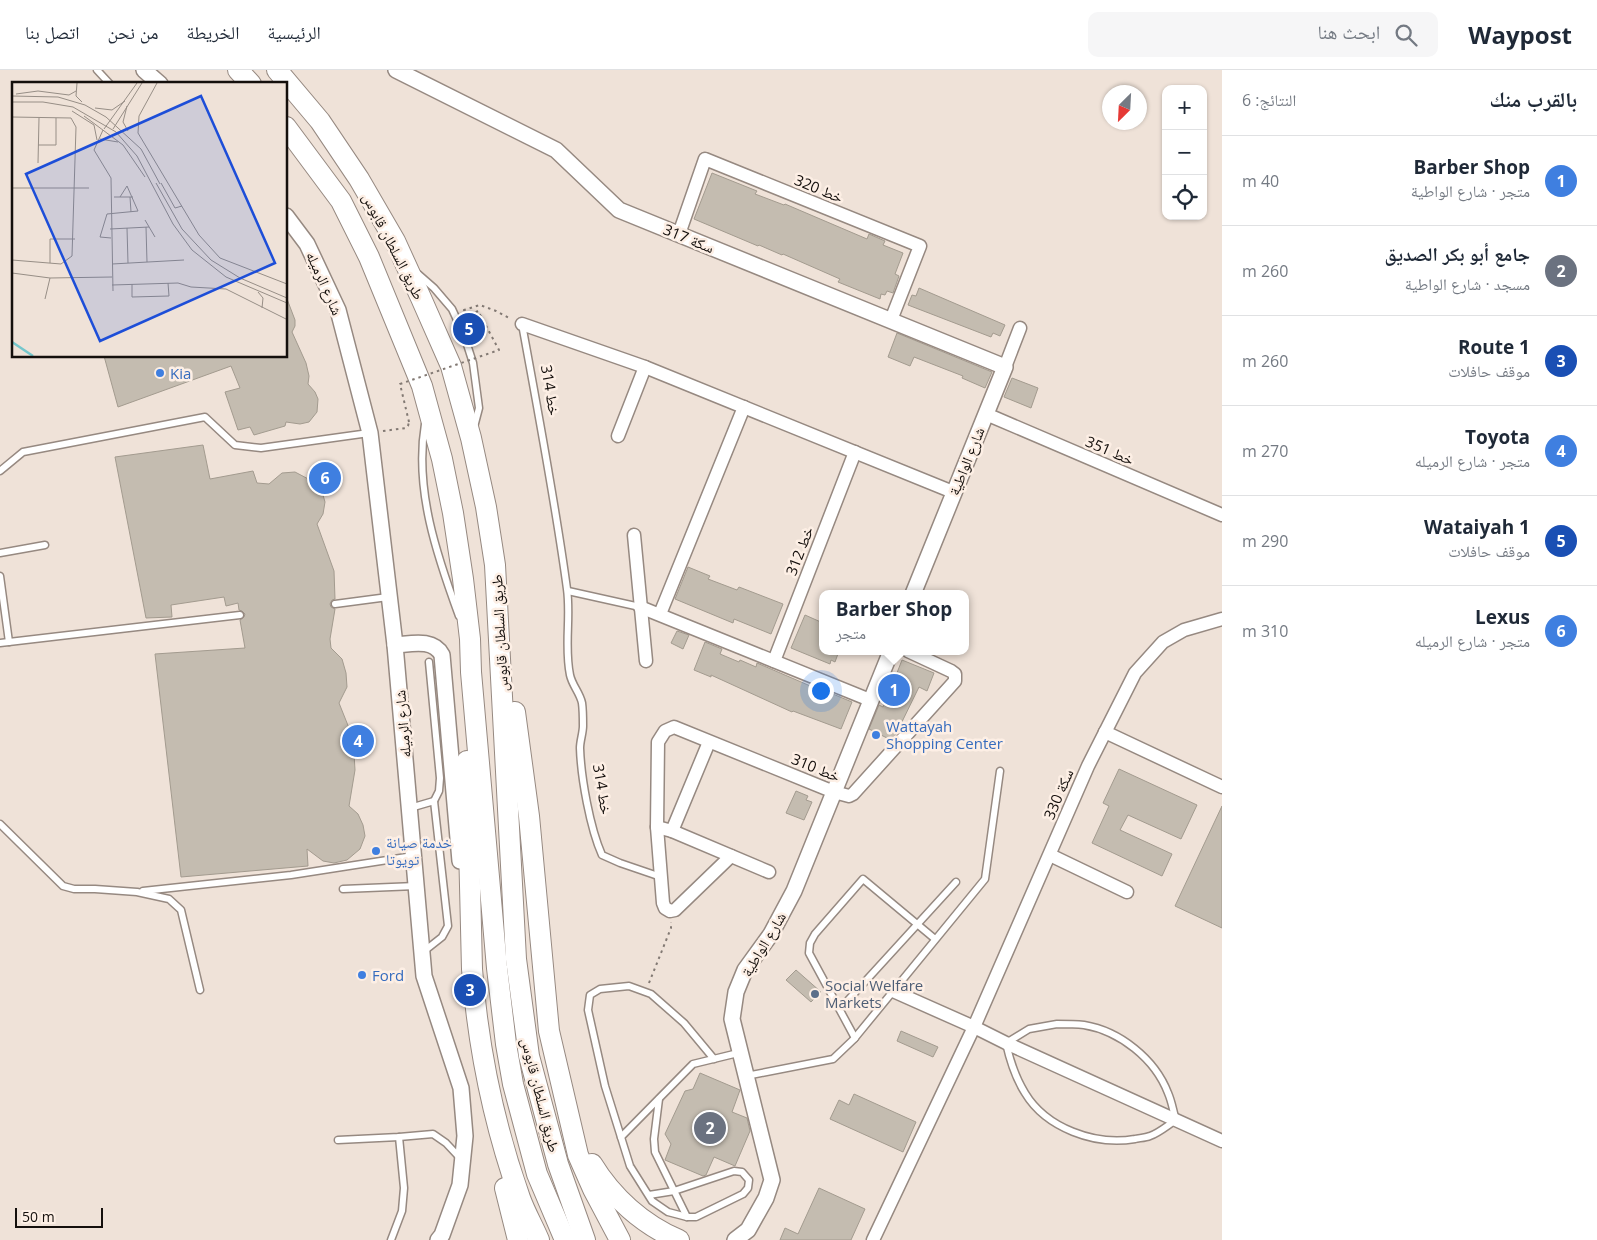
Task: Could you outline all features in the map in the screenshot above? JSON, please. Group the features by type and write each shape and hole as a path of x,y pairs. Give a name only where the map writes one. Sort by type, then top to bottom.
{"highway":[{"path":"238,70 249,82"},
{"name":"طريق السلطان قابوس","path":"277,70 287,82"},
{"name":"طريق السلطان قابوس","path":"288,83 320,120 360,179 395,240 451,366 472,438 495,565 516,959 529,1056 558,1164 587,1240"},
{"name":"طريق السلطان قابوس","path":"288,130 341,201 369,256 422,386 442,459 464,579 497,968 506,1044 537,1174 565,1240"},
{"path":"471,672 466,699 474,996 489,1086 494,1143 518,1240"},
{"path":"502,676 515,712 528,816 549,1031 578,1155 593,1189 620,1240"},
{"path":"489,1086 520,1200 539,1240"},
{"path":"571,1124 601,1178 629,1208 648,1224 662,1233 679,1240"},
{"path":"578,1155 576,1171 595,1222 594,1232 587,1240"},
{"path":"508,1160 525,1172 551,1240"}],"street":[{"path":"144,70 158,82"},
{"name":"سكة 317","path":"396,70 556,150 619,210 1005,367"},
{"name":"خط 320","path":"679,234 705,159 920,246 891,320"},
{"name":"شارع الرميله","path":"288,219 307,244 338,310 370,433 395,645 424,976 461,1088 465,1136 460,1185 442,1235 438,1240"},
{"path":"522,324 646,368 953,492"},
{"name":"شارع الواطية","path":"915,590 1020,328"},
{"path":"618,436 646,368"},
{"path":"660,614 744,407"},
{"name":"خط 351","path":"986,414 1222,515"},
{"name":"خط 312","path":"774,661 854,452"},
{"path":"634,535 646,661"},
{"path":"640,607 870,700"},
{"name":"سكة 330","path":"874,1240 974,1027 1088,766 1135,673 1163,642 1184,630 1222,619"},
{"path":"395,645 427,643 435,647 442,655 456,802 467,952 472,969"},
{"name":"شارع الواطية","path":"735,1240 748,1230 766,1198 772,1180 746,1076 738,1053 732,1020 736,992 745,970 771,934 794,891 889,655"},
{"name":"خط 310","path":"657,827 658,742 665,731 674,727 846,797 853,794 955,681 955,674 952,671 917,655"},
{"path":"1105,732 1222,786"},
{"path":"672,831 709,742"},
{"path":"731,856 673,911 667,910 664,906 657,827 672,831 769,872"},
{"path":"1050,855 1127,892"},
{"path":"893,991 1222,1141"}],"lane":[{"path":"97,70 108,82"},
{"name":"خط 314","path":"522,324 552,484 568,591 568,654 571,677 581,700 583,725 580,746 581,762 596,840 602,855 661,877"},
{"path":"0,471 23,452 205,417 235,445 261,448 370,433"},
{"path":"0,553 46,545"},
{"path":"0,576 9,642"},
{"path":"568,591 640,607"},
{"path":"335,604 389,597"},
{"path":"0,643 240,615"},
{"path":"422,953 442,937 448,926 434,801 440,791 440,778 428,662"},
{"path":"746,1076 833,1059 854,1038 985,879 1000,772"},
{"path":"410,808 434,801"},
{"path":"0,824 63,886 74,889 137,892 169,899 181,910 200,990"},
{"path":"137,892 291,875 414,856"},
{"path":"854,1038 809,953 810,942 863,879 934,939"},
{"path":"840,1009 956,882"},
{"path":"343,889 416,886"},
{"path":"649,1196 674,1191 734,1172 742,1172 749,1180 748,1188 743,1194 696,1217 686,1217 668,1212 652,1201 630,1166 605,1086 588,1010 590,995 600,989 629,986 651,994 684,1024 714,1059"},
{"path":"1057,1024 1085,1025 1112,1034 1135,1048 1154,1068 1168,1093 1176,1120 1150,1136 1122,1141 1095,1139 1068,1130 1045,1115 1026,1095 1012,1070 1006,1043 1030,1029 1057,1024"},
{"path":"621,1137 693,1064 738,1053"},
{"path":"659,1099 654,1139 655,1152 686,1217"},
{"path":"338,1140 433,1134 462,1160"},
{"path":"391,1240 402,1211 403,1203 404,1188 399,1137"}],"path":[{"path":"370,433 406,428 408,426 409,422 400,384 498,350 478,311 467,317 464,310 480,305 522,324"},
{"path":"646,992 671,928 673,911"}],"building":[{"path":"712,173 757,191 755,194 785,204 867,239 869,234 885,241 883,245 903,253 895,274 899,276 893,293 887,291 885,295 881,294 880,299 838,282 840,279 783,254 758,246 694,219"},
{"path":"919,288 1005,325 1000,336 993,333 991,337 908,305 912,295 916,296"},
{"name":"Kia","path":"288,302 295,320 292,332 306,363 309,376 308,384 318,399 317,412 309,422 300,424 286,422 285,426 254,435 250,427 238,430 225,392 240,388 231,366 118,407 105,358 288,358"},
{"path":"897,333 992,372 985,388 962,378 963,376 914,357 910,366 888,357"},
{"path":"1012,378 1038,388 1031,408 1004,397"},
{"path":"203,445 210,479 253,471 257,483 269,484 282,473 295,472 314,482 323,495 325,502 323,514 317,524 334,571 335,599 330,604 335,609 330,639 331,648 342,659 346,673 347,687 339,703 353,738 355,770 349,806 358,814 365,836 360,849 347,860 334,863 323,861 307,849 308,866 181,877 155,654 245,648 240,620 245,614 239,610 238,603 226,606 224,597 171,605 172,617 146,618 115,457"},
{"path":"688,567 710,576 708,579 737,590 739,587 783,604 771,634 734,619 733,623 675,599"},
{"path":"805,615 819,621 819,655 838,655 835,662 831,660 830,664 791,648"},
{"path":"677,631 689,635 683,649 671,643"},
{"path":"705,642 722,649 720,654 739,662 740,660 756,667 757,663 852,702 841,729 792,712 711,675 711,677 694,670"},
{"path":"902,660 934,673 927,691 919,687 896,734 891,740 869,729 879,705 883,707 896,679"},
{"path":"1119,769 1197,805 1181,839 1128,815 1120,830 1172,854 1162,876 1092,843 1109,806 1103,803"},
{"path":"796,791 808,796 806,800 812,802 804,820 786,813"},
{"path":"1222,806 1222,928 1175,906"},
{"path":"796,970 821,992 811,1002 786,980"},
{"path":"901,1031 938,1047 933,1057 897,1041"},
{"path":"700,1073 740,1090 732,1112 747,1118 750,1131 735,1166 714,1157 706,1175 703,1176 665,1160 671,1144 665,1134 685,1091 693,1089"},
{"path":"854,1094 916,1122 903,1152 830,1119 839,1100 849,1105"},
{"path":"819,1188 865,1209 851,1240 780,1240 785,1228 798,1234"}],"place":[{"name":"Wataiyah 1","path":"469,329"},
{"name":"Kia","path":"160,373"},
{"name":"Lexus","path":"325,478"},
{"name":"Barber Shop","path":"894,690"},
{"name":"Wattayah Shopping Center","path":"876,735"},
{"name":"Toyota","path":"358,741"},
{"name":"خدمة صيانة تويوتا","path":"376,851"},
{"name":"Ford","path":"362,975"},
{"name":"Route 1","path":"470,990"},
{"name":"Social Welfare Markets","path":"815,994"},
{"name":"جامع أبو بكر الصديق","path":"710,1128"}]}
